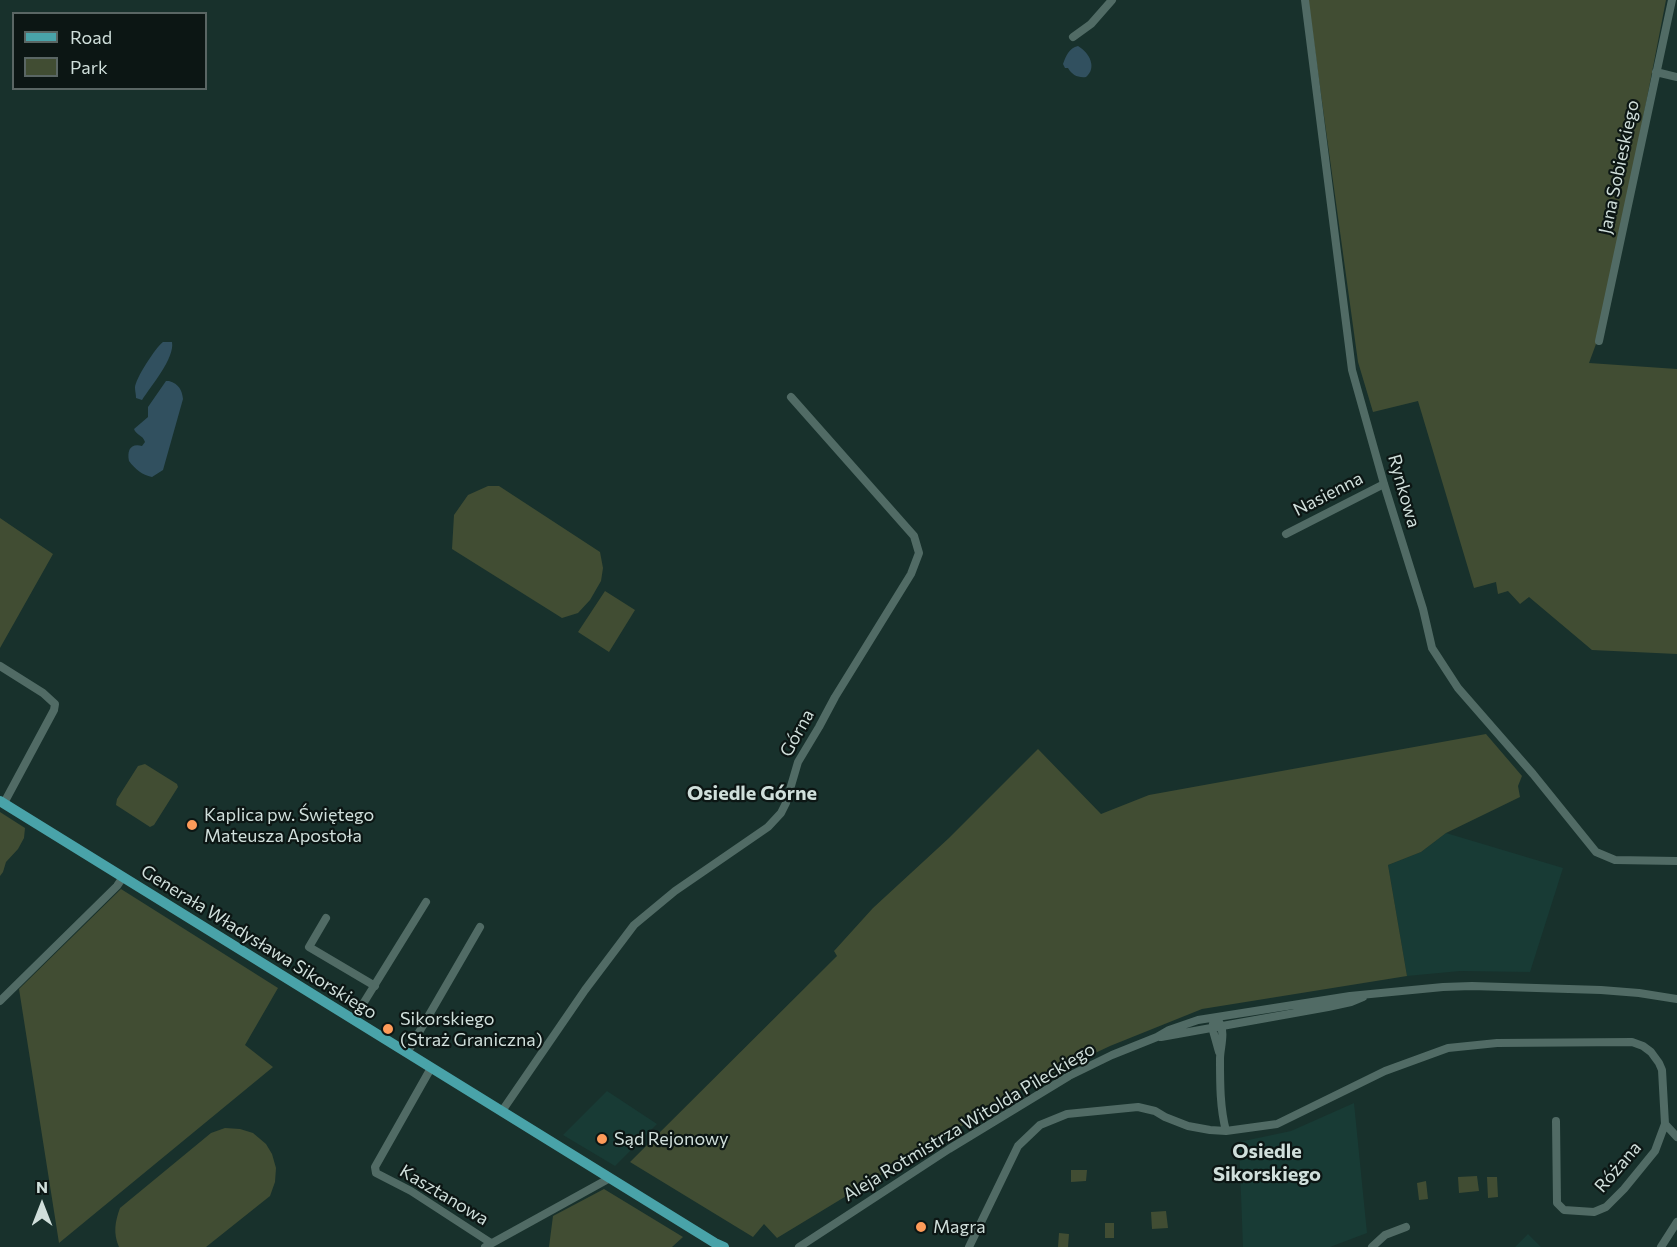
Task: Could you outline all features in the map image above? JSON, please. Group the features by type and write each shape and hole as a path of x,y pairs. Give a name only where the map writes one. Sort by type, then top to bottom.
{"main road":[{"name":"Generała Władysława Sikorskiego","path":"2,802 719,1246"}],"street":[{"path":"1073,37 1091,24 1112,0"},
{"name":"Rynkowa","path":"1305,0 1352,370 1423,609 1432,648 1458,688 1533,774 1596,852 1615,860 1677,861"},
{"name":"Jana Sobieskiego","path":"1599,341 1672,0"},
{"path":"1656,72 1677,77"},
{"name":"Górna","path":"502,1112 585,990 634,925 675,891 768,828 781,813 798,762 911,574 919,553 914,537 791,397"},
{"name":"Nasienna","path":"1286,534 1384,484"},
{"path":"0,666 43,693 55,704 54,710 2,802"},
{"path":"0,1001 104,899 123,877"},
{"path":"353,1020 426,903"},
{"path":"326,918 309,947 375,986"},
{"path":"406,1053 480,927"},
{"name":"Aleja Rotmistrza Witolda Pileckiego","path":"791,1247 801,1245 939,1155 1069,1076 1169,1030 1198,1020 1350,996 1425,988 1472,986 1601,990 1677,999"},
{"name":"Aleja Rotmistrza Witolda Pileckiego","path":"1157,1037 1328,1007 1351,1002 1368,995"},
{"path":"1216,1016 1222,1025 1221,1101 1226,1131"},
{"path":"1216,1016 1212,1027 1220,1056"},
{"path":"969,1247 1018,1146 1040,1125 1067,1114 1138,1107 1155,1111 1188,1126 1226,1131 1277,1124 1383,1071 1448,1047 1497,1043 1612,1041 1632,1042 1643,1046 1655,1056 1662,1070 1665,1124 1677,1137"},
{"name":"Kasztanowa","path":"431,1068 387,1144 375,1167 376,1173 411,1191 488,1245 610,1178"},
{"name":"Różana","path":"1556,1121 1557,1203 1564,1210 1594,1212 1606,1207 1650,1157 1665,1124"},
{"path":"1661,1247 1677,1222"},
{"path":"1372,1247 1385,1235 1406,1227"}],"shaded area":[{"path":"1078,46 1091,61 1091,69 1086,77 1076,76 1063,64 1070,50"},
{"path":"163,342 172,342 170,356 142,400 136,398 135,388 138,378 151,356"},
{"path":"166,381 179,388 183,399 163,470 152,477 134,467 129,461 128,454 132,447 142,446 145,442 134,429 148,417 148,407"},
{"path":"1446,833 1563,868 1530,972 1460,971 1407,976 1388,865 1421,852"},
{"path":"607,1091 657,1124 615,1166 563,1135"},
{"path":"1354,1103 1367,1233 1330,1247 1243,1247 1239,1142 1291,1131"},
{"path":"1528,1234 1541,1247 1515,1247"}],"green space":[{"path":"1308,0 1666,0 1603,325 1589,363 1677,369 1677,654 1592,650 1529,597 1520,604 1508,591 1498,594 1496,582 1474,588 1418,401 1373,412 1358,362"},
{"path":"488,486 499,486 600,552 603,568 601,581 590,600 578,613 562,618 452,549 454,515 468,495"},
{"path":"0,518 53,554 0,648"},
{"path":"605,591 635,610 609,652 578,632"},
{"path":"1486,734 1522,776 1518,786 1520,797 1446,833 1421,852 1388,865 1407,976 1202,1009 1110,1046 1036,1081 777,1238 764,1224 753,1237 630,1162 837,956 834,951 873,908 949,838 1038,749 1101,814 1149,795"},
{"path":"145,764 177,784 178,787 154,825 150,827 116,805 117,799 138,766"},
{"path":"0,812 25,828 24,838 6,862 0,876"},
{"path":"121,889 278,988 245,1045 273,1067 59,1243 19,989"},
{"path":"225,1128 253,1133 266,1144 276,1168 275,1182 270,1196 206,1247 119,1247 115,1228 120,1208 211,1133"},
{"path":"1071,1170 1087,1170 1086,1181 1071,1182"},
{"path":"1477,1176 1479,1191 1459,1193 1458,1177"},
{"path":"1487,1177 1497,1177 1498,1197 1488,1198"},
{"path":"1426,1181 1428,1199 1419,1200 1417,1183"},
{"path":"604,1189 683,1237 672,1247 549,1247 553,1216"},
{"path":"1166,1211 1168,1228 1152,1229 1151,1212"},
{"path":"1105,1223 1114,1223 1114,1238 1105,1238"},
{"path":"1059,1233 1069,1234 1068,1247 1058,1247"}],"place":[{"name":"Kaplica pw. Świętego Mateusza Apostoła","path":"192,825"},
{"name":"Sikorskiego (Straż Graniczna)","path":"388,1029"},
{"name":"Sąd Rejonowy","path":"602,1139"},
{"name":"Magra","path":"921,1227"}],"district":[{"name":"Osiedle Górne","path":"752,793"},
{"name":"Osiedle Sikorskiego","path":"1267,1162"}]}
